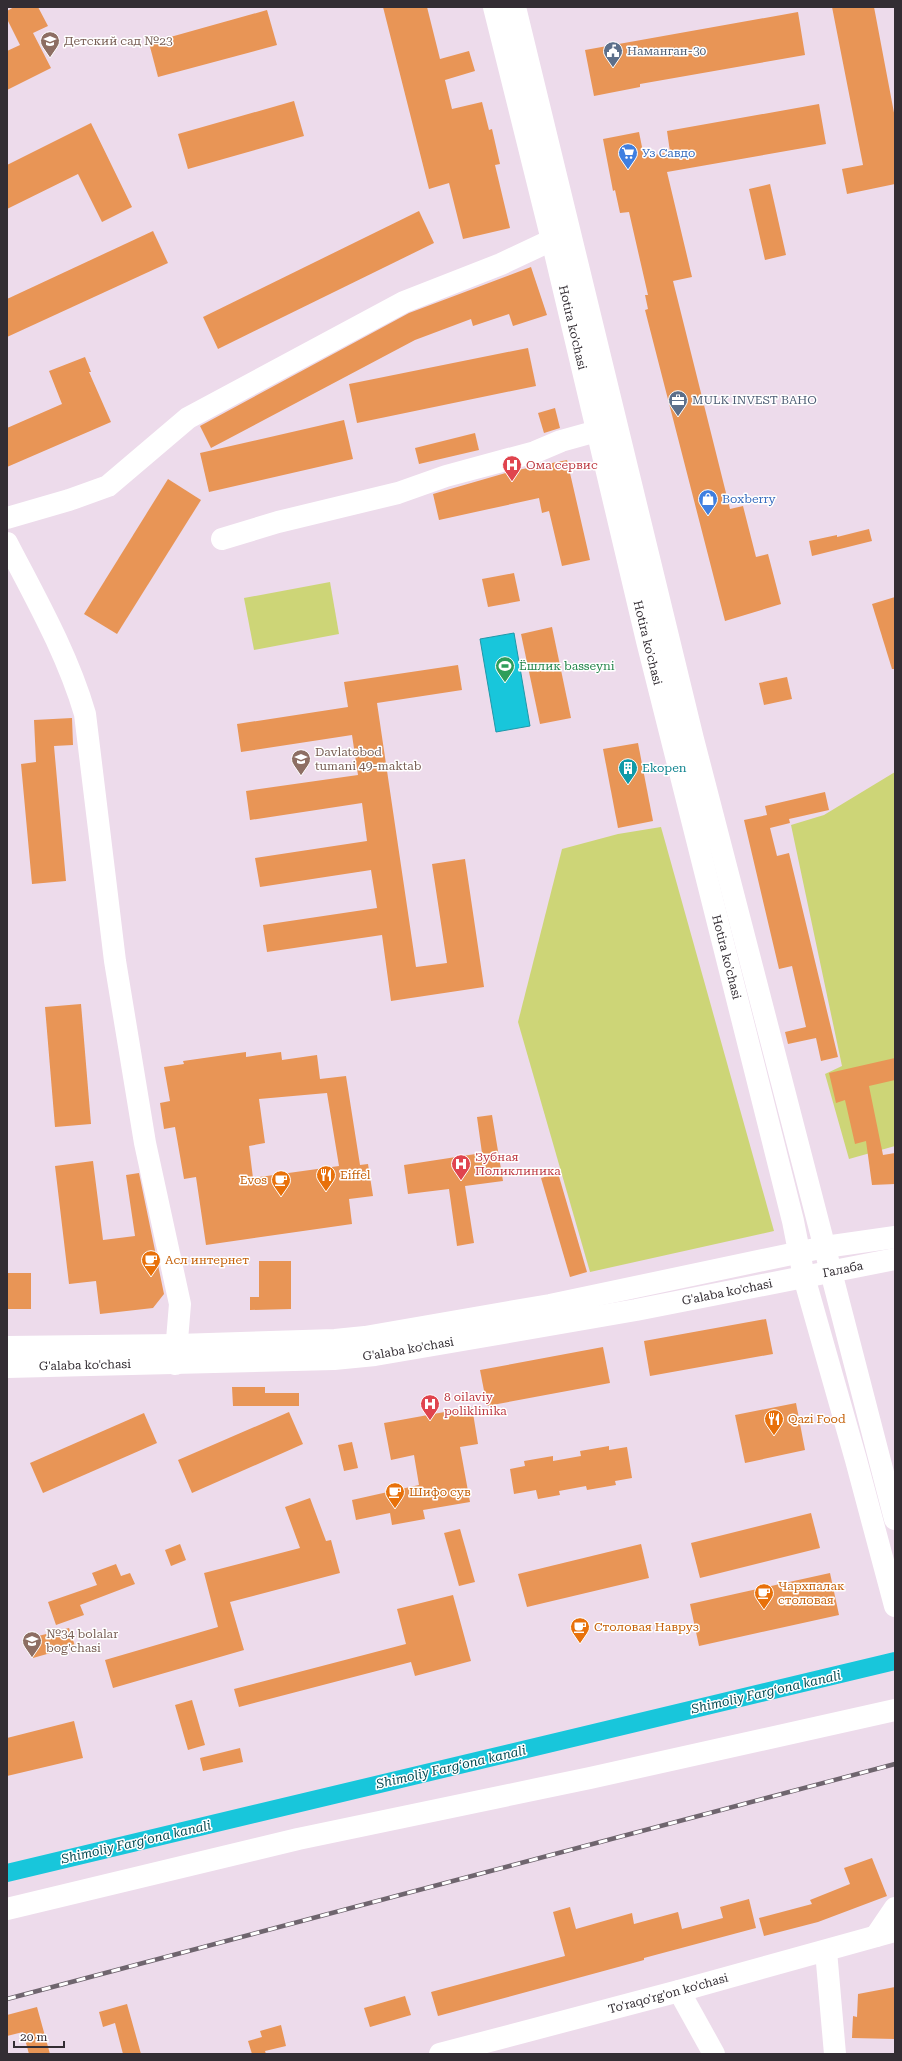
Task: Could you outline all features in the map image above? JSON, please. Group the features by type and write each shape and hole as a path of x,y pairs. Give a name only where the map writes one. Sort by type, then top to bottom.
{"main road":[{"name":"Hotira ko'chasi","path":"494,7 552,240 599,392 764,1006 815,1216 825,1247 877,1454 895,1519"},
{"name":"Hotira ko'chasi","path":"514,7 599,392 597,431 647,641 793,1221 804,1277 895,1606"},
{"path":"7,518 69,500 108,486 188,418 404,302 501,264 552,240"},
{"path":"222,539 278,522 398,493 446,476 535,452 561,441 597,431"},
{"path":"7,543 54,634 75,682 85,714 115,961 145,1143 180,1304 176,1355"},
{"name":"Галаба","path":"799,1253 825,1247 886,1238"},
{"name":"G'alaba ko'chasi","path":"7,1367 176,1355 365,1337 557,1303 799,1253"},
{"name":"Галаба","path":"804,1277 888,1261"},
{"name":"G'alaba ko'chasi","path":"7,1347 176,1355 334,1359 375,1355 636,1310 804,1277"},
{"path":"7,1909 298,1839 590,1778 895,1710"},
{"path":"885,1934 895,1908"},
{"name":"To'raqo'rg'on ko'chasi","path":"440,2054 679,1991 885,1934"},
{"path":"826,1951 835,2054"},
{"path":"679,1991 714,2054"}],"green space":[{"path":"330,582 339,634 254,650 244,598"},
{"path":"895,772 895,1146 849,1159 825,1074 842,1066 791,825 824,815"},
{"path":"661,827 774,1231 590,1272 518,1022 562,849 618,834"}],"water":[{"name":"Ёшлик basseyni","path":"514,633 530,726 496,732 480,639"}],"building":[{"path":"14,7 38,7 48,26 33,33 51,68 7,90 7,51 20,45 7,19 7,11"},
{"path":"383,7 427,7 440,59 469,51 475,71 445,80 452,109 482,102 489,130 492,129 500,164 495,165 510,228 463,239 449,183 429,189"},
{"path":"832,7 874,7 895,118 895,184 847,194 842,169 863,165"},
{"path":"267,10 277,45 158,77 149,43"},
{"path":"798,12 805,55 640,84 640,87 594,96 585,50"},
{"path":"294,101 304,136 188,169 178,134"},
{"path":"819,104 826,144 667,172 692,277 673,281 730,509 743,506 756,557 768,554 781,604 725,621 645,310 648,309 645,295 648,295 629,212 620,213 615,190 613,191 603,139 639,132 644,157 670,152 667,131"},
{"path":"91,123 132,207 102,222 78,174 7,209 7,165"},
{"path":"770,184 786,255 765,260 749,189"},
{"path":"419,211 434,243 218,349 203,317"},
{"path":"153,231 168,263 7,337 7,299"},
{"path":"531,267 547,315 513,326 509,314 473,326 471,319 415,340 211,448 200,426 409,313"},
{"path":"528,348 536,386 357,423 349,384"},
{"path":"85,357 91,372 89,372 111,422 7,467 7,428 62,404 49,371"},
{"path":"555,408 560,428 544,433 538,413"},
{"path":"344,420 353,459 209,492 200,453"},
{"path":"475,433 479,450 419,464 415,448"},
{"path":"567,460 590,560 562,566 549,511 542,513 539,498 439,520 433,494 513,471"},
{"path":"168,479 201,500 117,634 84,614"},
{"path":"869,529 872,541 812,556 809,541 837,535 837,537"},
{"path":"514,573 520,601 488,607 482,579"},
{"path":"895,597 895,669 892,669 872,604"},
{"path":"552,627 571,718 540,724 521,634"},
{"path":"458,665 462,690 377,703 416,967 447,963 432,864 465,859 484,987 391,1001 382,935 267,952 263,925 377,908 371,870 260,887 255,858 367,841 362,803 250,820 246,791 358,775 352,735 241,752 237,724 348,707 344,682"},
{"path":"787,677 792,699 764,705 759,683"},
{"path":"72,718 73,745 54,746 66,881 32,884 21,764 36,762 34,720"},
{"name":"Ekopen","path":"638,743 653,821 618,828 603,749"},
{"path":"825,792 829,810 789,819 790,823 770,828 777,856 789,853 838,1057 821,1061 816,1038 788,1044 785,1032 806,1027 792,966 779,969 744,820 767,815 765,806"},
{"path":"81,1004 91,1124 55,1127 45,1007"},
{"path":"246,1052 246,1057 281,1052 282,1060 317,1055 320,1079 346,1076 360,1165 368,1164 373,1196 349,1199 352,1224 206,1245 196,1177 184,1179 175,1127 164,1129 160,1103 170,1101 164,1067 184,1064 183,1061","holes":["327,1093 339,1166 253,1178 249,1146 265,1143 259,1099"]},
{"path":"895,1058 895,1080 869,1086 883,1155 895,1153 895,1184 872,1185 866,1141 855,1144 845,1100 836,1103 829,1073"},
{"path":"492,1115 503,1181 465,1186 474,1243 457,1246 449,1189 408,1194 404,1165 482,1153 477,1117"},
{"path":"93,1161 103,1240 135,1236 126,1175 139,1173 164,1294 153,1308 100,1314 96,1281 69,1284 55,1166"},
{"path":"558,1173 587,1272 570,1277 541,1178"},
{"path":"259,1261 291,1261 291,1309 250,1310 250,1297 259,1297"},
{"path":"7,1273 31,1273 31,1309 7,1309"},
{"path":"766,1319 773,1354 650,1376 644,1341"},
{"path":"603,1347 610,1383 487,1406 480,1370"},
{"path":"232,1387 265,1387 265,1393 299,1393 299,1406 233,1406"},
{"path":"796,1403 805,1450 745,1463 735,1415"},
{"path":"472,1407 478,1444 460,1447 470,1502 423,1510 425,1519 392,1525 390,1513 356,1520 352,1500 419,1485 414,1455 391,1460 384,1423"},
{"path":"289,1412 303,1444 192,1493 178,1460"},
{"path":"144,1413 157,1443 43,1493 30,1463"},
{"path":"352,1442 358,1468 344,1471 338,1445"},
{"path":"609,1446 609,1450 627,1447 632,1478 615,1481 616,1485 587,1490 586,1486 559,1491 560,1495 538,1499 536,1490 514,1494 510,1469 525,1466 524,1461 553,1456 553,1461 581,1456 580,1451"},
{"path":"310,1498 326,1541 331,1540 340,1573 230,1602 244,1650 113,1688 105,1660 218,1627 204,1573 300,1548 285,1507"},
{"path":"811,1513 820,1548 700,1578 691,1543"},
{"path":"460,1529 475,1582 459,1586 444,1533"},
{"path":"180,1544 186,1560 171,1566 165,1550"},
{"path":"641,1544 649,1578 527,1607 518,1574"},
{"path":"116,1564 121,1576 130,1573 135,1584 80,1605 84,1615 56,1625 48,1602 97,1585 92,1573"},
{"name":"Чархпалак столовая","path":"830,1573 839,1615 699,1646 690,1604"},
{"path":"453,1595 471,1661 415,1676 411,1662 239,1707 234,1689 406,1644 397,1609"},
{"path":"69,1628 75,1646 33,1658 27,1639"},
{"path":"192,1700 205,1745 188,1750 175,1705"},
{"path":"74,1721 83,1758 7,1776 7,1738"},
{"path":"240,1748 243,1762 203,1771 200,1758"},
{"path":"872,1858 887,1896 818,1922 764,1936 759,1918 812,1904 810,1900 850,1884 844,1868"},
{"path":"749,1899 756,1928 438,2016 431,1992 565,1956 553,1912 570,1907 576,1929 632,1913 634,1924 678,1912 682,1929 723,1918 720,1907"},
{"path":"895,1987 895,2039 852,2038 853,2016 857,2017 858,1994"},
{"path":"405,1996 411,2015 370,2027 364,2008"},
{"path":"127,2004 141,2054 123,2054 115,2023 103,2027 99,2012"},
{"path":"37,2007 50,2054 29,2054 23,2032 7,2036 7,2015"},
{"path":"281,2025 286,2046 265,2051 266,2054 252,2054 248,2041 262,2037 260,2031"}],"waterway":[{"name":"Shimoliy Fargʻona kanali","path":"7,1873 895,1661"}],"railway":[{"path":"7,1999 895,1764"}],"place":[{"name":"Детский сад №23","path":"50,58"},
{"name":"Наманган-30","path":"613,68"},
{"name":"Уз Савдо","path":"628,170"},
{"name":"MULK INVEST BAHO","path":"678,417"},
{"name":"Ома сервис","path":"512,482"},
{"name":"Boxberry","path":"708,516"},
{"name":"Ёшлик basseyni","path":"505,683"},
{"name":"Davlatobod tumani 49-maktab","path":"301,776"},
{"name":"Ekopen","path":"628,785"},
{"name":"Зубная Поликлиника","path":"461,1181"},
{"name":"Eiffel","path":"326,1192"},
{"name":"Evos","path":"281,1197"},
{"name":"Асл интернет","path":"151,1277"},
{"name":"8 oilaviy poliklinika","path":"430,1421"},
{"name":"Qazi Food","path":"774,1436"},
{"name":"Шифо сув","path":"395,1509"},
{"name":"Чархпалак столовая","path":"764,1610"},
{"name":"Столовая Навруз","path":"580,1644"},
{"name":"№34 bolalar bog'chasi","path":"32,1658"}]}
